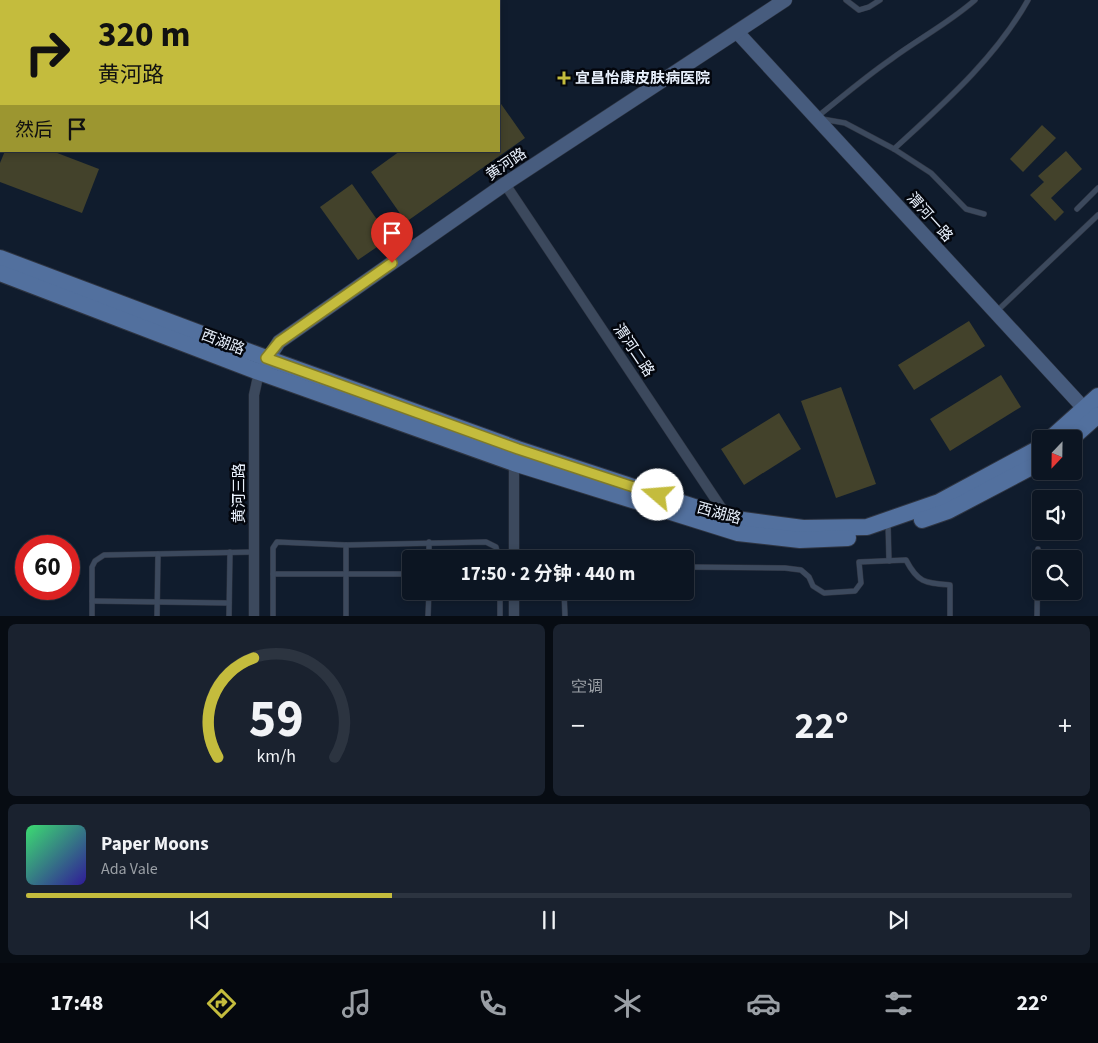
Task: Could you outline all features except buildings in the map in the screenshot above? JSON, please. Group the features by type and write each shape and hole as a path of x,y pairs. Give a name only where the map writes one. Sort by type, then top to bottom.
{"main road":[{"name":"黄河路","path":"263,365 279,342 505,184 785,0"},
{"name":"渭河一路","path":"737,32 995,313 1094,417"},
{"name":"西湖路","path":"0,258 263,365 514,463 738,533 800,540 868,537 888,525 939,502 1032,452"},
{"name":"西湖路","path":"0,273 263,365 728,518 803,528 867,528 888,525 948,512 1032,467"},
{"path":"1080,430 1094,417 1098,396"},
{"path":"1068,430 1094,417"}],"street":[{"name":"渭河二路","path":"505,184 738,533"},
{"name":"黄河三路","path":"254,616 254,395 263,365"},
{"path":"514,463 514,550"},
{"path":"514,600 514,616"}],"lane":[{"path":"846,0 859,10 869,7 880,0"},
{"path":"817,118 866,77 954,18 975,0"},
{"path":"894,149 964,85 994,48 1028,0"},
{"path":"817,118 845,123 894,149 931,173 966,209 984,214"},
{"path":"1077,209 1098,188"},
{"path":"995,313 1098,215"},
{"path":"888,525 890,561"},
{"path":"273,616 273,548 277,542 346,545 486,542 496,547 497,550"},
{"path":"429,542 429,550"},
{"path":"346,545 346,616"},
{"path":"1037,616 1038,549"},
{"path":"229,616 230,552"},
{"path":"92,616 92,567 95,561 104,555 254,552"},
{"path":"158,554 158,616"},
{"path":"694,567 785,568 801,570 809,577 813,586 824,593 855,591 861,583 859,562 906,560 918,579 930,583 950,584 950,616"},
{"path":"273,574 402,574"},
{"path":"428,600 428,616"},
{"path":"500,600 500,616"},
{"path":"564,600 565,616"},
{"path":"92,601 229,603"}],"place":[{"name":"宜昌怡康皮肤病医院","path":"564,78"}],"route":[{"path":"392,263 279,342 266,358 518,449 658,495"}]}
